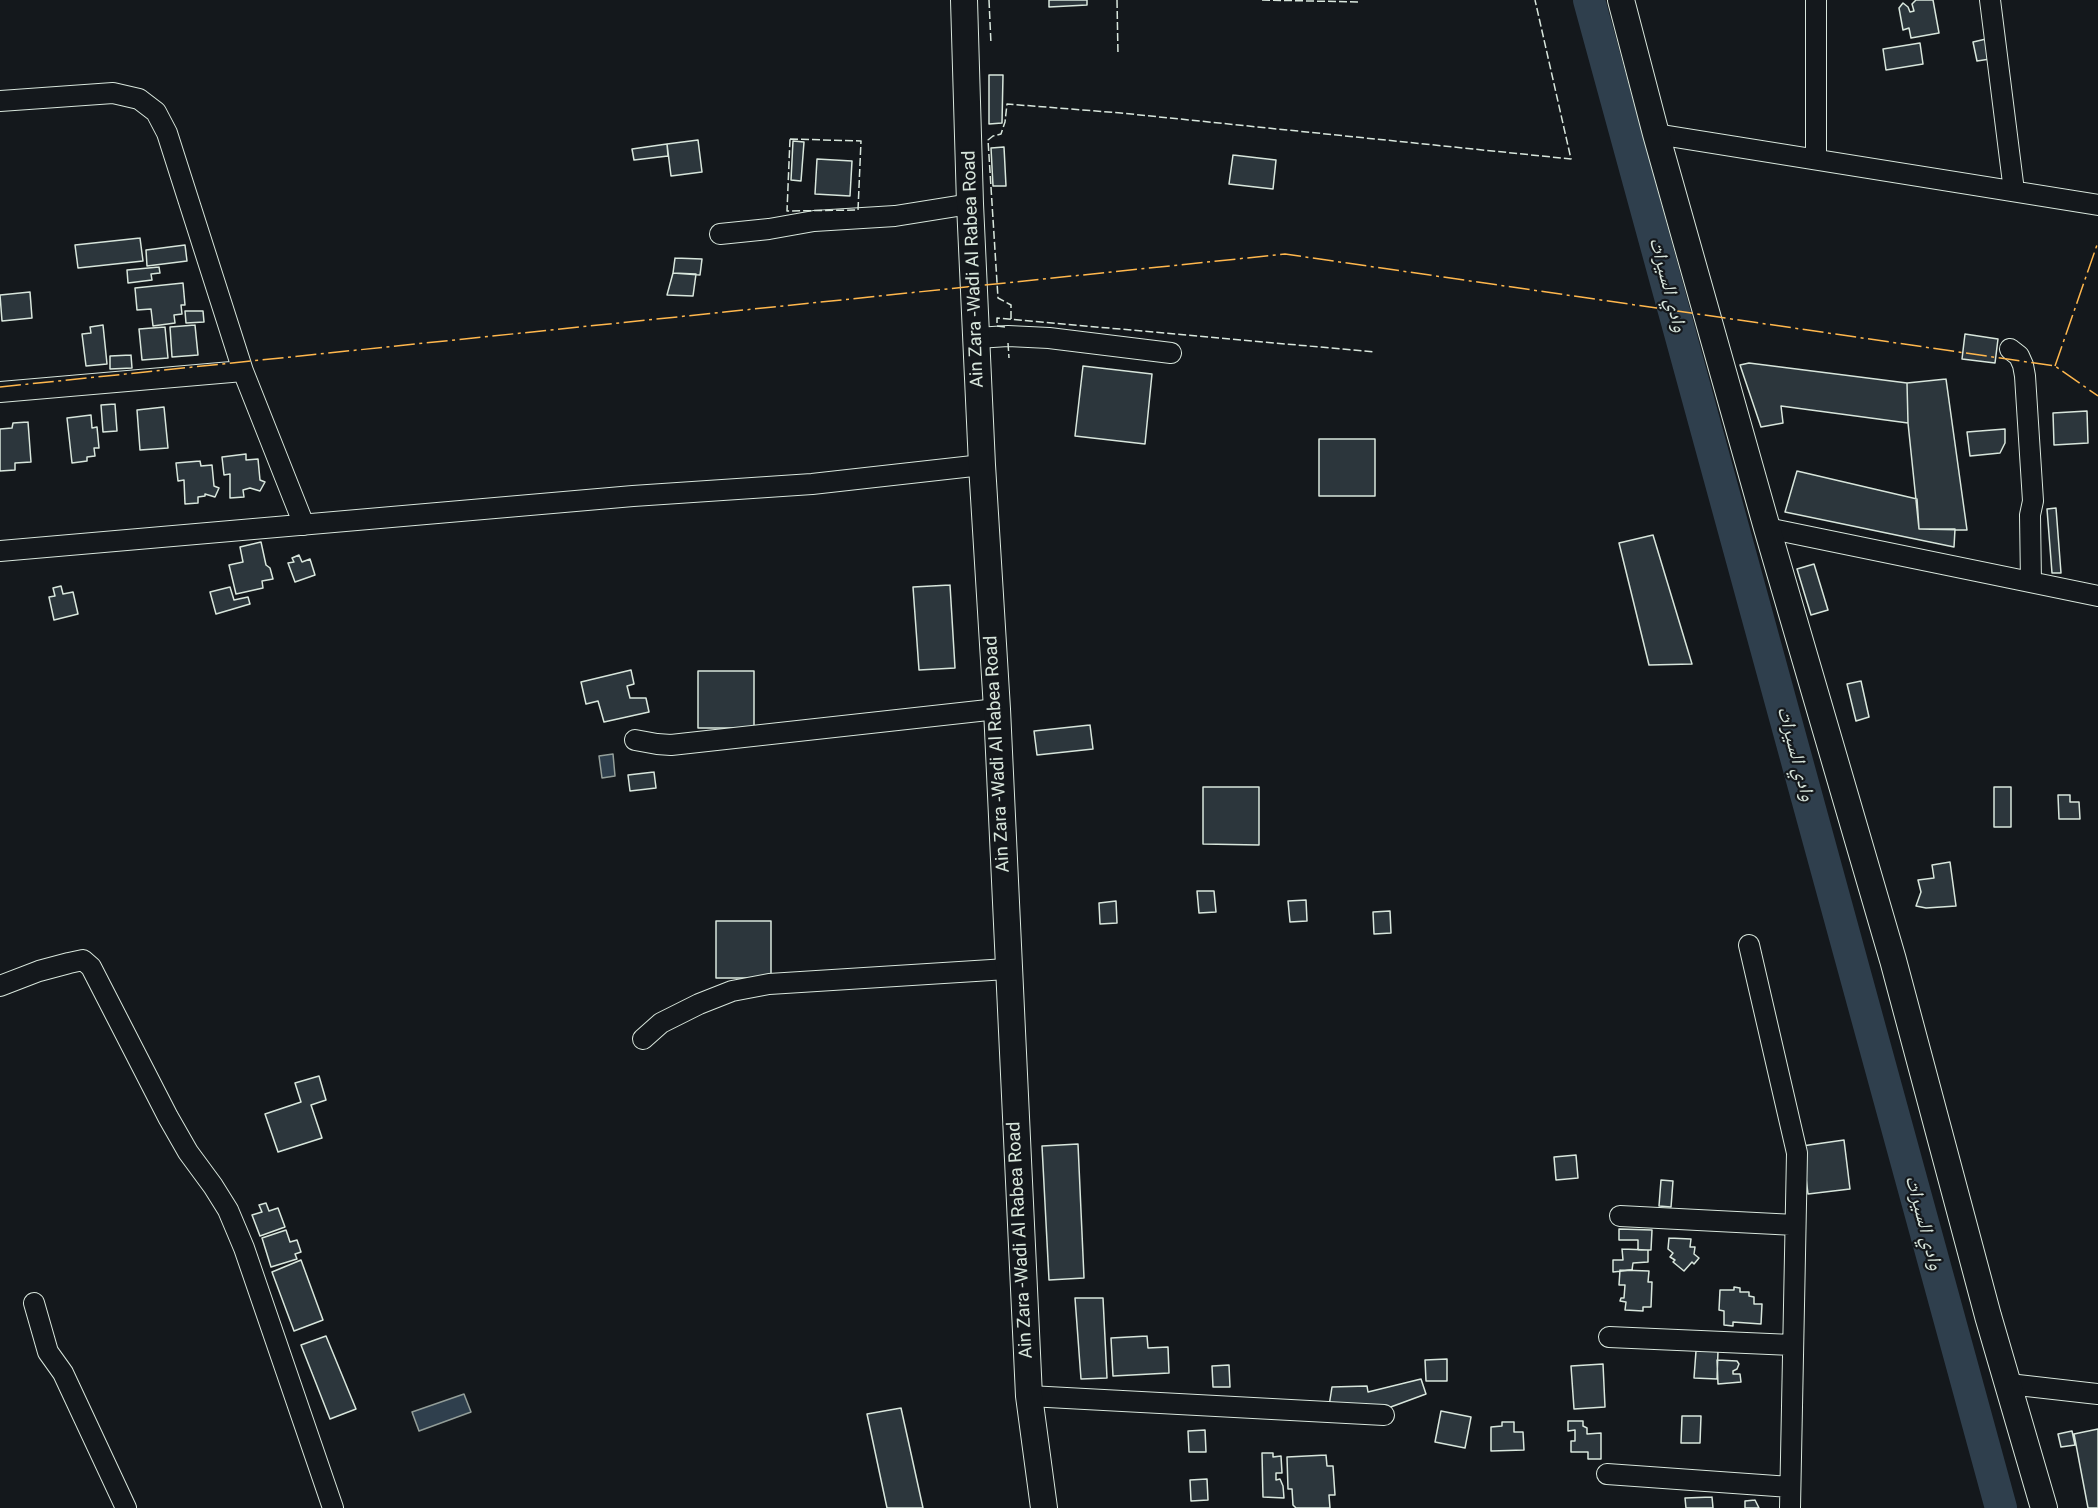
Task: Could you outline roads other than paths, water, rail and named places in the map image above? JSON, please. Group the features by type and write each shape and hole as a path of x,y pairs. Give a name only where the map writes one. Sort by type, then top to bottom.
{"main road":[{"name":"Ain Zara -Wadi Al Rabea Road","path":"964,0 970,204 982,465 997,709 1007,969 1029,1396 1044,1508"},
{"path":"1620,0 1767,528 1890,949 1988,1316 2044,1508"}],"street":[{"path":"1816,0 1816,159"},
{"path":"1990,0 2014,191"},
{"path":"0,101 113,93 139,99 156,112 167,133 243,371 304,525"},
{"path":"1656,134 2098,205"},
{"path":"720,234 814,221 895,216 970,204"},
{"path":"977,338 1008,336 1049,338 1171,353"},
{"path":"2010,349 2019,356 2025,376 2033,501 2030,515 2031,582"},
{"path":"0,392 243,371"},
{"path":"0,551 633,496 812,484 982,465"},
{"path":"1767,528 2098,596"},
{"path":"635,740 671,745 997,709"},
{"path":"1749,945 1797,1154 1790,1508"},
{"path":"0,986 39,971 83,960 91,968 173,1126 188,1152 213,1186 232,1220 244,1248 333,1508"},
{"path":"643,1039 661,1023 699,1004 741,989 769,984 1007,969"},
{"path":"1620,1216 1795,1225"},
{"path":"34,1303 48,1352 63,1373 126,1508"},
{"path":"1609,1337 1792,1345"},
{"path":"2009,1384 2098,1394"},
{"path":"1029,1396 1384,1414"},
{"path":"1607,1474 1790,1487"}],"water":[{"path":"613,754 615,776 602,778 599,756"},
{"path":"464,1394 471,1412 419,1431 412,1412"}],"waterway":[{"name":"وادي السيرات","path":"1589,0 2001,1508"}]}
